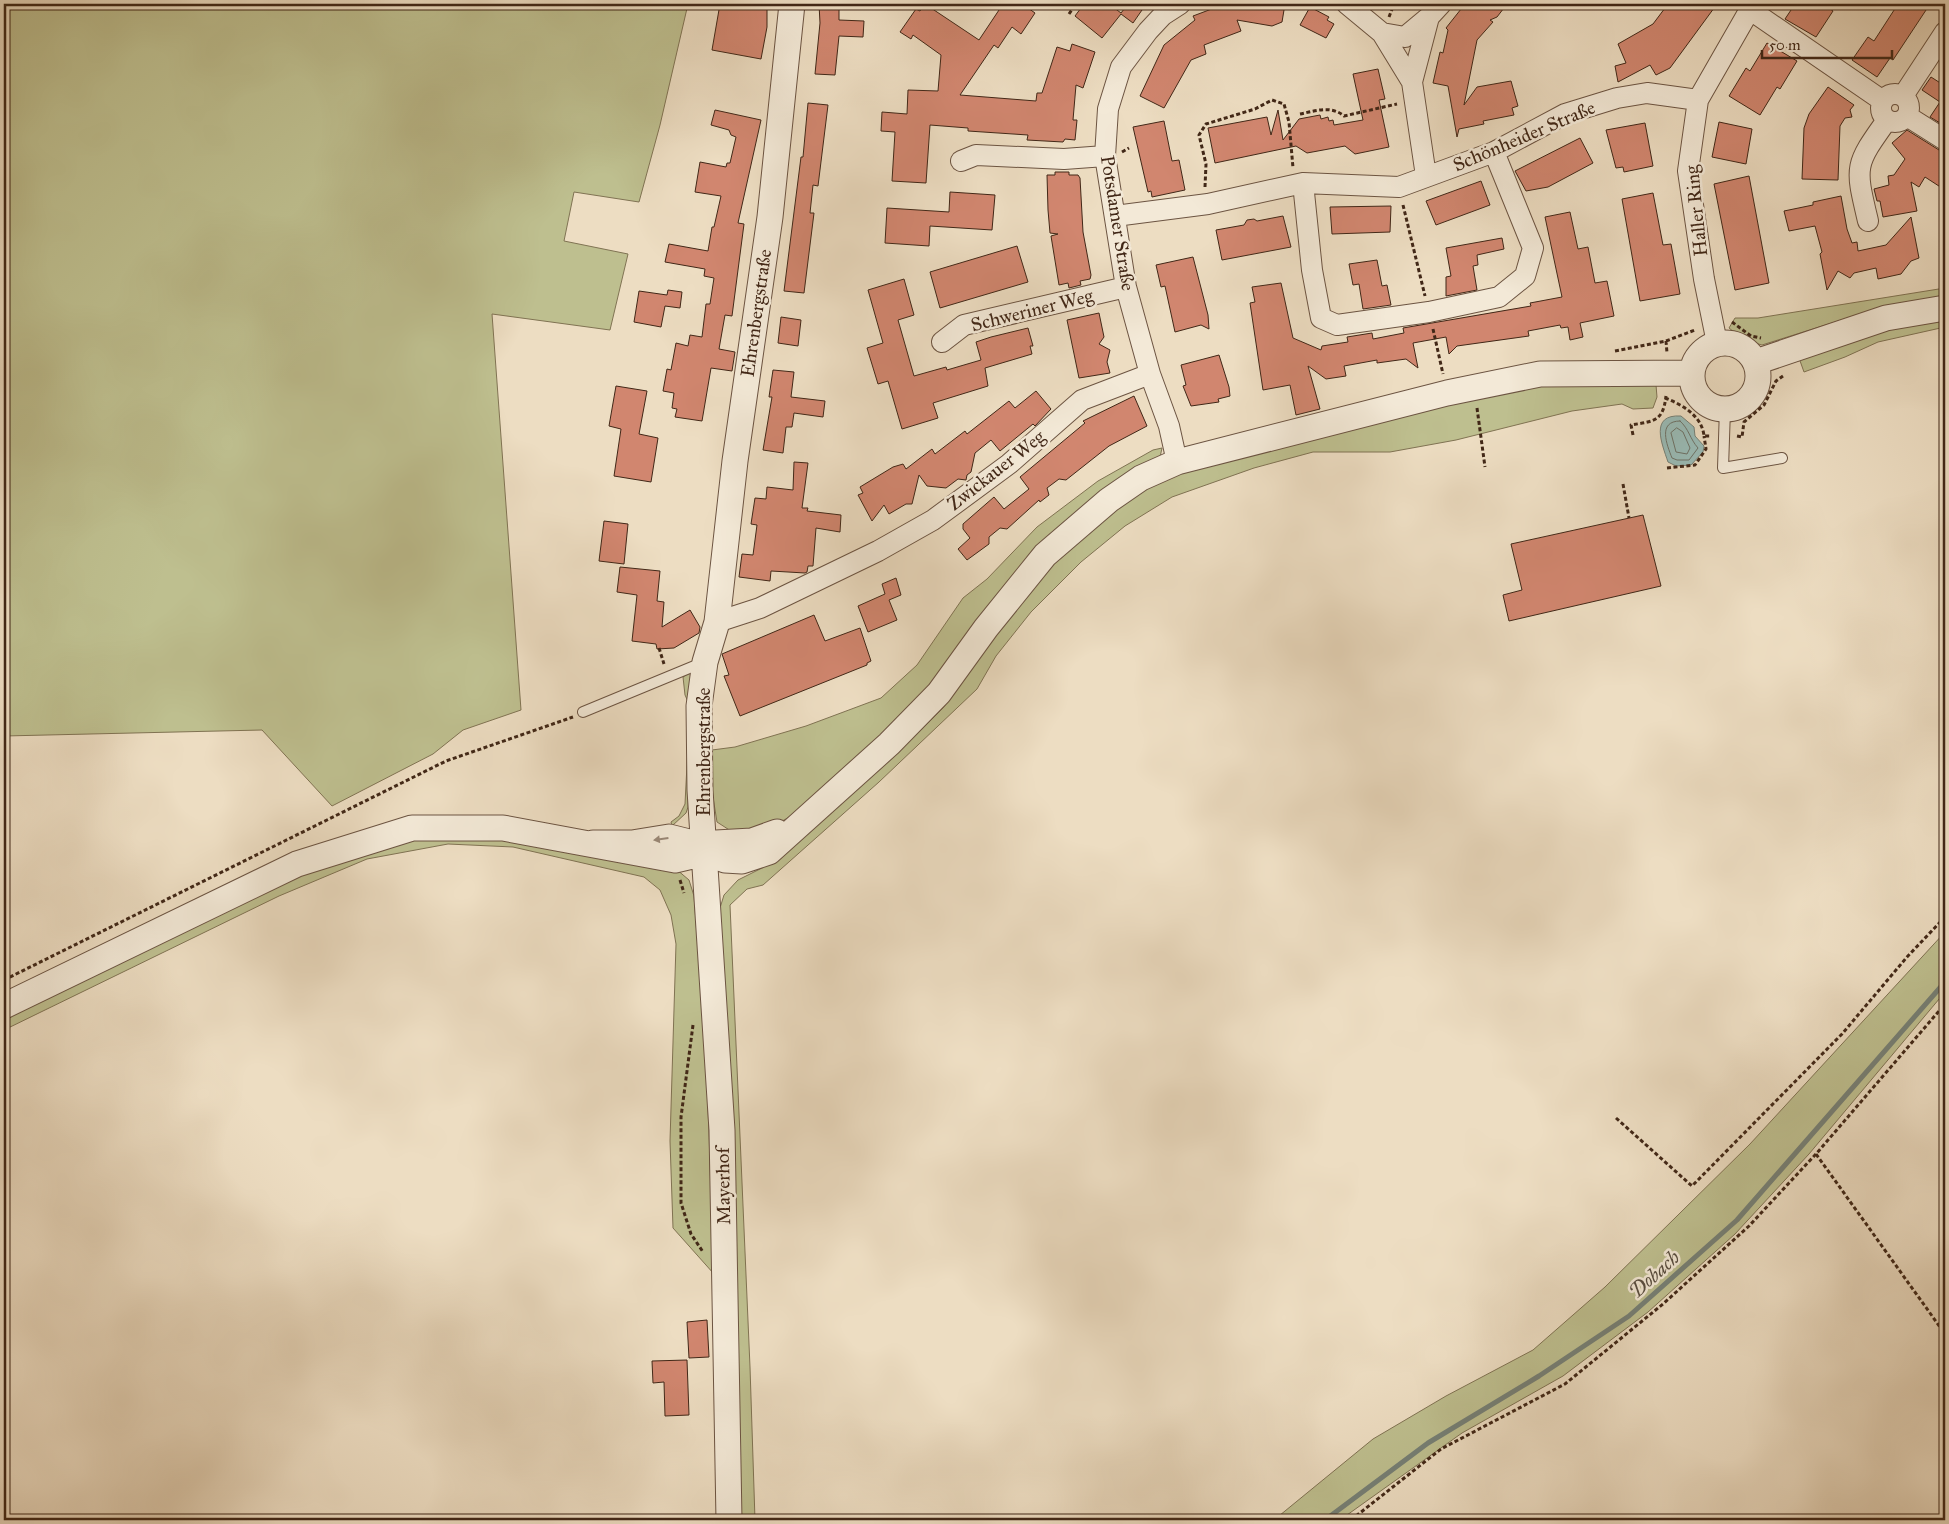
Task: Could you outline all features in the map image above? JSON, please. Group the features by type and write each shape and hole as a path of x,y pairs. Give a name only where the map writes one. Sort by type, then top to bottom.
{"street":[{"name":"Ehrenbergstraße","path":"706,853 700,790 700,724 705,662 717,622 735,461 770,217 792,4"},
{"name":"Potsdamer Straße","path":"1177,462 1169,426 1150,374 1126,287 1105,156 1108,108 1121,67 1148,31 1158,10 1180,4"},
{"path":"1347,4 1382,34 1413,91 1426,176"},
{"path":"1751,6 1885,110 1895,123 1908,116"},
{"name":"Haller Ring","path":"1714,331 1702,270 1688,171 1698,100 1751,6"},
{"path":"1382,34 1405,36 1435,10"},
{"path":"1413,91 1435,10"},
{"path":"1903,96 1945,32"},
{"name":"Schönheider Straße","path":"1115,216 1208,204 1298,184 1399,187 1494,152 1565,114 1617,98 1647,94 1698,100"},
{"path":"1868,221 1859,182 1859,166 1863,154 1894,94 1903,96 1908,101 1908,116"},
{"path":"1908,116 1945,140"},
{"path":"1298,184 1320,318 1337,325 1429,312 1499,297 1525,276 1533,248 1494,152"},
{"path":"961,161 976,156 1064,160 1105,156"},
{"name":"Schweriner Weg","path":"942,342 964,325 1126,287"},
{"path":"1680,373 1699,354 1714,331 1728,342 1740,345 1749,352 1766,358 1886,318 1945,308"},
{"path":"593,843 632,843 669,837 689,842 706,853 725,860 742,861 768,852 889,744 939,693 986,628 1044,555 1109,500 1141,478 1177,462 1447,393 1540,374 1680,373 1692,384 1701,398 1714,408 1725,409 1743,404 1756,390 1766,358"},
{"name":"Zwickauer Weg","path":"717,622 760,608 878,551 933,520 1008,464 1082,400 1150,374"},
{"path":"4,1006 297,864 412,828 503,828 593,843 651,857 674,860 706,853"},
{"name":"Mayerhof","path":"706,853 722,1130 728,1520"}],"lane":[{"path":"1725,409 1723,468 1782,458"},
{"path":"583,712 668,675 705,662"}],"path":[{"path":"1069,14 1076,4"},
{"path":"1300,114 1326,109 1337,110 1344,116 1413,91"},
{"path":"1208,204 1205,193 1206,164 1199,135 1202,129 1212,122 1256,109 1272,100 1284,104 1298,184"},
{"path":"1399,187 1447,393"},
{"path":"1608,353 1666,341 1694,331 1696,326 1714,331 1726,316 1751,336 1759,338 1770,336 1766,358"},
{"path":"1633,435 1631,425 1654,421 1664,412 1680,373"},
{"path":"1474,387 1485,467"},
{"path":"1667,468 1695,465 1706,449 1704,436"},
{"path":"1623,484 1629,518"},
{"path":"660,648 668,675"},
{"path":"4,980 446,761 560,723 583,712"},
{"path":"674,860 686,898"},
{"path":"1616,1118 1692,1186 1726,1154 1842,1034 1907,957 1945,917"},
{"path":"1351,1520 1441,1449 1565,1384 1663,1304 1735,1239 1816,1154 1945,1004"},
{"path":"694,1016 681,1117 681,1203 691,1234 706,1256"},
{"path":"1816,1154 1945,1334"}],"green space":[{"path":"4,4 688,4 660,125 639,202 574,192 564,241 628,254 610,330 492,314 521,710 463,730 433,754 332,806 262,730 4,736"},
{"path":"1945,288 1945,297 1851,317 1762,345 1744,340 1729,328 1735,318 1758,318"},
{"path":"1945,315 1945,327 1878,342 1845,357 1804,372 1799,358 1824,346"},
{"path":"1536,385 1656,385 1657,397 1653,408 1633,409 1622,404 1572,411 1456,440 1390,452 1313,452 1254,468 1172,497 1125,526 1081,562 1031,612 996,656 977,689 879,782 763,885 747,889 730,905 755,1520 739,1518 720,908 724,895 738,880 760,869 790,848 906,745 943,708 1018,605 1070,544 1107,513 1148,487 1192,468 1421,410"},
{"path":"1162,448 1159,462 1134,475 943,676 802,810 766,830 734,833 717,822 712,791 712,750 735,747 806,726 881,698 917,665 963,598 987,579 1037,527 1098,481 1153,450"},
{"path":"692,671 688,807 686,813 672,826 671,822 679,816 685,804 690,706 685,695 683,677"},
{"path":"472,832 676,869 689,880 694,896 706,1051 714,1274 673,1228 670,1141 676,944 671,915 660,890 644,877 513,847 448,844 367,859 279,896 4,1030 4,1015 246,896 393,840"},
{"path":"1945,932 1945,992 1809,1154 1735,1234 1648,1312 1563,1376 1462,1433 1340,1520 1274,1520 1373,1439 1446,1396 1533,1350 1605,1287 1750,1144"}],"water":[{"path":"1681,416 1694,427 1695,436 1704,446 1703,452 1691,465 1676,466 1668,462 1660,432 1661,425 1665,420"}],"building":[{"path":"720,4 767,4 767,27 761,59 712,50"},
{"path":"819,4 839,4 839,20 864,21 863,37 839,36 835,75 815,74 820,23"},
{"path":"925,4 979,40 1003,4 1031,4 1028,8 1035,13 1021,34 1012,27 998,48 994,45 960,95 1036,101 1037,93 1042,93 1057,47 1070,51 1072,44 1095,52 1083,88 1076,85 1073,120 1077,120 1075,140 1065,139 1063,142 1027,140 1028,135 968,131 968,128 930,125 926,183 892,181 895,132 881,131 882,112 907,114 908,90 938,91 941,55 913,35 911,39 900,32 916,9 920,11"},
{"path":"1084,4 1109,4 1121,13 1128,4 1134,4 1142,10 1133,23 1121,14 1102,38 1075,16"},
{"path":"1225,4 1285,4 1282,22 1272,26 1237,20 1241,31 1204,45 1206,54 1191,60 1164,108 1140,96 1164,45 1195,20 1193,16"},
{"path":"1465,4 1507,4 1497,17 1490,20 1493,22 1477,40 1464,105 1477,87 1511,81 1518,106 1512,108 1514,115 1483,121 1484,124 1459,129 1457,137 1448,86 1433,83 1440,52 1443,53 1448,30 1446,28"},
{"path":"1668,4 1717,4 1670,68 1656,75 1650,65 1618,82 1615,66 1626,63 1618,44 1653,24"},
{"path":"1795,4 1823,4 1833,11 1816,37 1785,19"},
{"path":"1898,4 1930,4 1893,60 1890,58 1877,77 1852,60 1868,37 1874,41"},
{"path":"1310,7 1329,17 1327,20 1334,24 1326,38 1300,25"},
{"path":"1767,43 1797,61 1780,89 1777,87 1760,115 1729,96 1746,68 1750,71"},
{"path":"1378,69 1385,99 1379,100 1389,147 1355,154 1345,146 1307,153 1296,146 1215,163 1208,128 1267,117 1271,135 1278,110 1283,140 1299,119 1320,115 1321,119 1328,117 1329,121 1333,120 1334,125 1363,120 1353,74"},
{"path":"1931,77 1945,86 1945,126 1930,117 1940,102 1922,90"},
{"path":"1828,87 1854,105 1850,110 1852,117 1845,118 1840,126 1838,180 1802,179 1804,128 1809,114"},
{"path":"808,103 828,105 818,186 813,185 810,213 814,213 804,293 784,291 801,157 803,157"},
{"path":"715,110 761,120 738,223 744,224 732,316 725,315 719,349 735,352 732,371 711,368 702,421 675,417 677,409 672,408 674,393 663,391 667,369 671,370 676,343 688,346 690,335 702,337 706,304 710,304 714,278 704,276 705,269 665,262 669,244 708,251 712,227 714,227 721,196 695,192 700,162 726,167 727,163 730,163 736,137 731,135 729,130 711,125"},
{"path":"1164,121 1172,161 1179,160 1185,190 1152,197 1151,191 1148,192 1133,127"},
{"path":"1719,122 1752,129 1746,164 1712,157"},
{"path":"1645,123 1653,166 1624,172 1623,167 1616,168 1606,130"},
{"path":"1907,130 1945,152 1945,190 1925,177 1919,187 1911,182 1917,211 1883,217 1880,201 1877,201 1874,189 1889,185 1888,176 1894,175 1905,159 1892,143"},
{"path":"1580,138 1593,163 1548,187 1526,191 1515,171"},
{"path":"1055,172 1069,172 1069,175 1078,175 1080,178 1083,232 1091,275 1090,279 1080,281 1081,285 1069,288 1068,283 1059,285 1051,236 1058,234 1050,233 1047,175 1055,175"},
{"path":"1749,176 1769,283 1735,290 1714,184"},
{"path":"1481,181 1490,205 1436,225 1426,201"},
{"path":"950,192 995,195 992,230 930,226 929,246 885,243 887,208 949,212"},
{"path":"1653,193 1663,245 1671,244 1680,294 1640,301 1622,199"},
{"path":"1841,196 1847,229 1852,243 1857,242 1858,251 1886,245 1911,217 1919,258 1911,261 1901,274 1878,279 1876,268 1854,273 1850,278 1838,271 1827,290 1820,254 1822,252 1815,226 1789,231 1784,211 1813,205 1813,202"},
{"path":"1391,206 1390,232 1332,234 1330,207"},
{"path":"1570,212 1578,249 1588,247 1595,283 1607,281 1614,316 1580,323 1583,337 1570,340 1568,327 1561,328 1560,325 1528,331 1529,336 1457,346 1449,354 1446,337 1413,343 1418,368 1406,359 1377,363 1377,360 1344,366 1346,376 1326,379 1308,366 1320,409 1296,415 1290,385 1263,390 1250,303 1255,302 1252,287 1281,283 1293,338 1321,350 1322,346 1348,342 1347,337 1372,333 1373,339 1404,333 1403,328 1531,306 1530,303 1562,297 1545,217"},
{"path":"1283,216 1291,247 1222,260 1216,230 1244,225 1247,220 1254,219 1257,221"},
{"path":"1502,238 1504,249 1477,255 1478,265 1473,266 1477,290 1446,296 1446,277 1451,276 1446,248"},
{"path":"1017,246 1028,282 940,308 930,272"},
{"path":"1193,257 1208,315 1209,329 1201,325 1175,332 1165,286 1161,287 1156,265"},
{"path":"1377,260 1382,286 1387,285 1391,305 1363,309 1359,284 1353,285 1349,264"},
{"path":"904,279 914,315 898,320 914,376 946,367 947,370 981,360 976,342 991,337 1028,328 1033,346 1030,346 1032,354 985,368 988,386 933,403 938,418 902,429 888,381 878,384 867,348 883,343 868,290"},
{"path":"668,290 682,292 680,308 665,306 661,327 634,322 639,291 667,295"},
{"path":"1099,313 1104,337 1099,344 1110,350 1107,362 1110,373 1079,378 1067,320"},
{"path":"781,317 801,320 798,346 778,343"},
{"path":"1219,355 1230,396 1218,399 1219,402 1191,406 1183,386 1186,385 1181,365"},
{"path":"773,370 794,372 791,397 825,401 823,417 794,413 792,427 786,427 783,453 763,450 772,397 769,397"},
{"path":"616,386 647,391 639,434 658,438 651,482 614,476 621,429 609,426"},
{"path":"1036,391 1051,409 1035,426 1033,424 1000,451 991,440 975,453 971,472 967,475 966,480 958,479 946,488 927,486 919,475 912,504 906,504 889,514 884,505 872,521 858,495 863,493 860,487 893,467 903,464 906,469 932,449 935,454 965,431 967,434 1009,401 1015,408"},
{"path":"1134,396 1147,426 1109,446 1066,480 1059,479 1047,488 1049,495 1040,502 1039,500 1007,529 1000,528 989,537 989,544 967,560 958,549 970,538 963,529 963,524 994,497 1004,509 1029,489 1020,477 1085,423 1083,421"},
{"path":"794,462 808,463 802,508 808,508 807,511 841,515 840,532 816,528 813,566 808,566 805,573 771,571 770,581 739,577 742,554 753,555 757,525 751,524 755,498 766,499 767,487 793,490"},
{"path":"1643,515 1661,586 1509,621 1503,595 1522,590 1511,544"},
{"path":"604,521 628,524 624,564 599,561"},
{"path":"620,567 660,571 657,601 664,602 662,627 690,610 700,627 699,633 674,648 657,649 656,644 632,641 637,595 617,592"},
{"path":"896,578 901,595 889,600 897,620 868,632 858,606 885,594 882,584"},
{"path":"814,615 825,641 860,628 871,661 867,665 740,716 724,676 729,675 722,654"},
{"path":"707,1320 709,1357 689,1358 687,1322"},
{"path":"687,1360 689,1415 665,1416 664,1382 653,1383 652,1361"}],"waterway":[{"name":"Dobach","path":"1325,1520 1428,1443 1539,1376 1629,1316 1737,1220 1945,982"}]}
